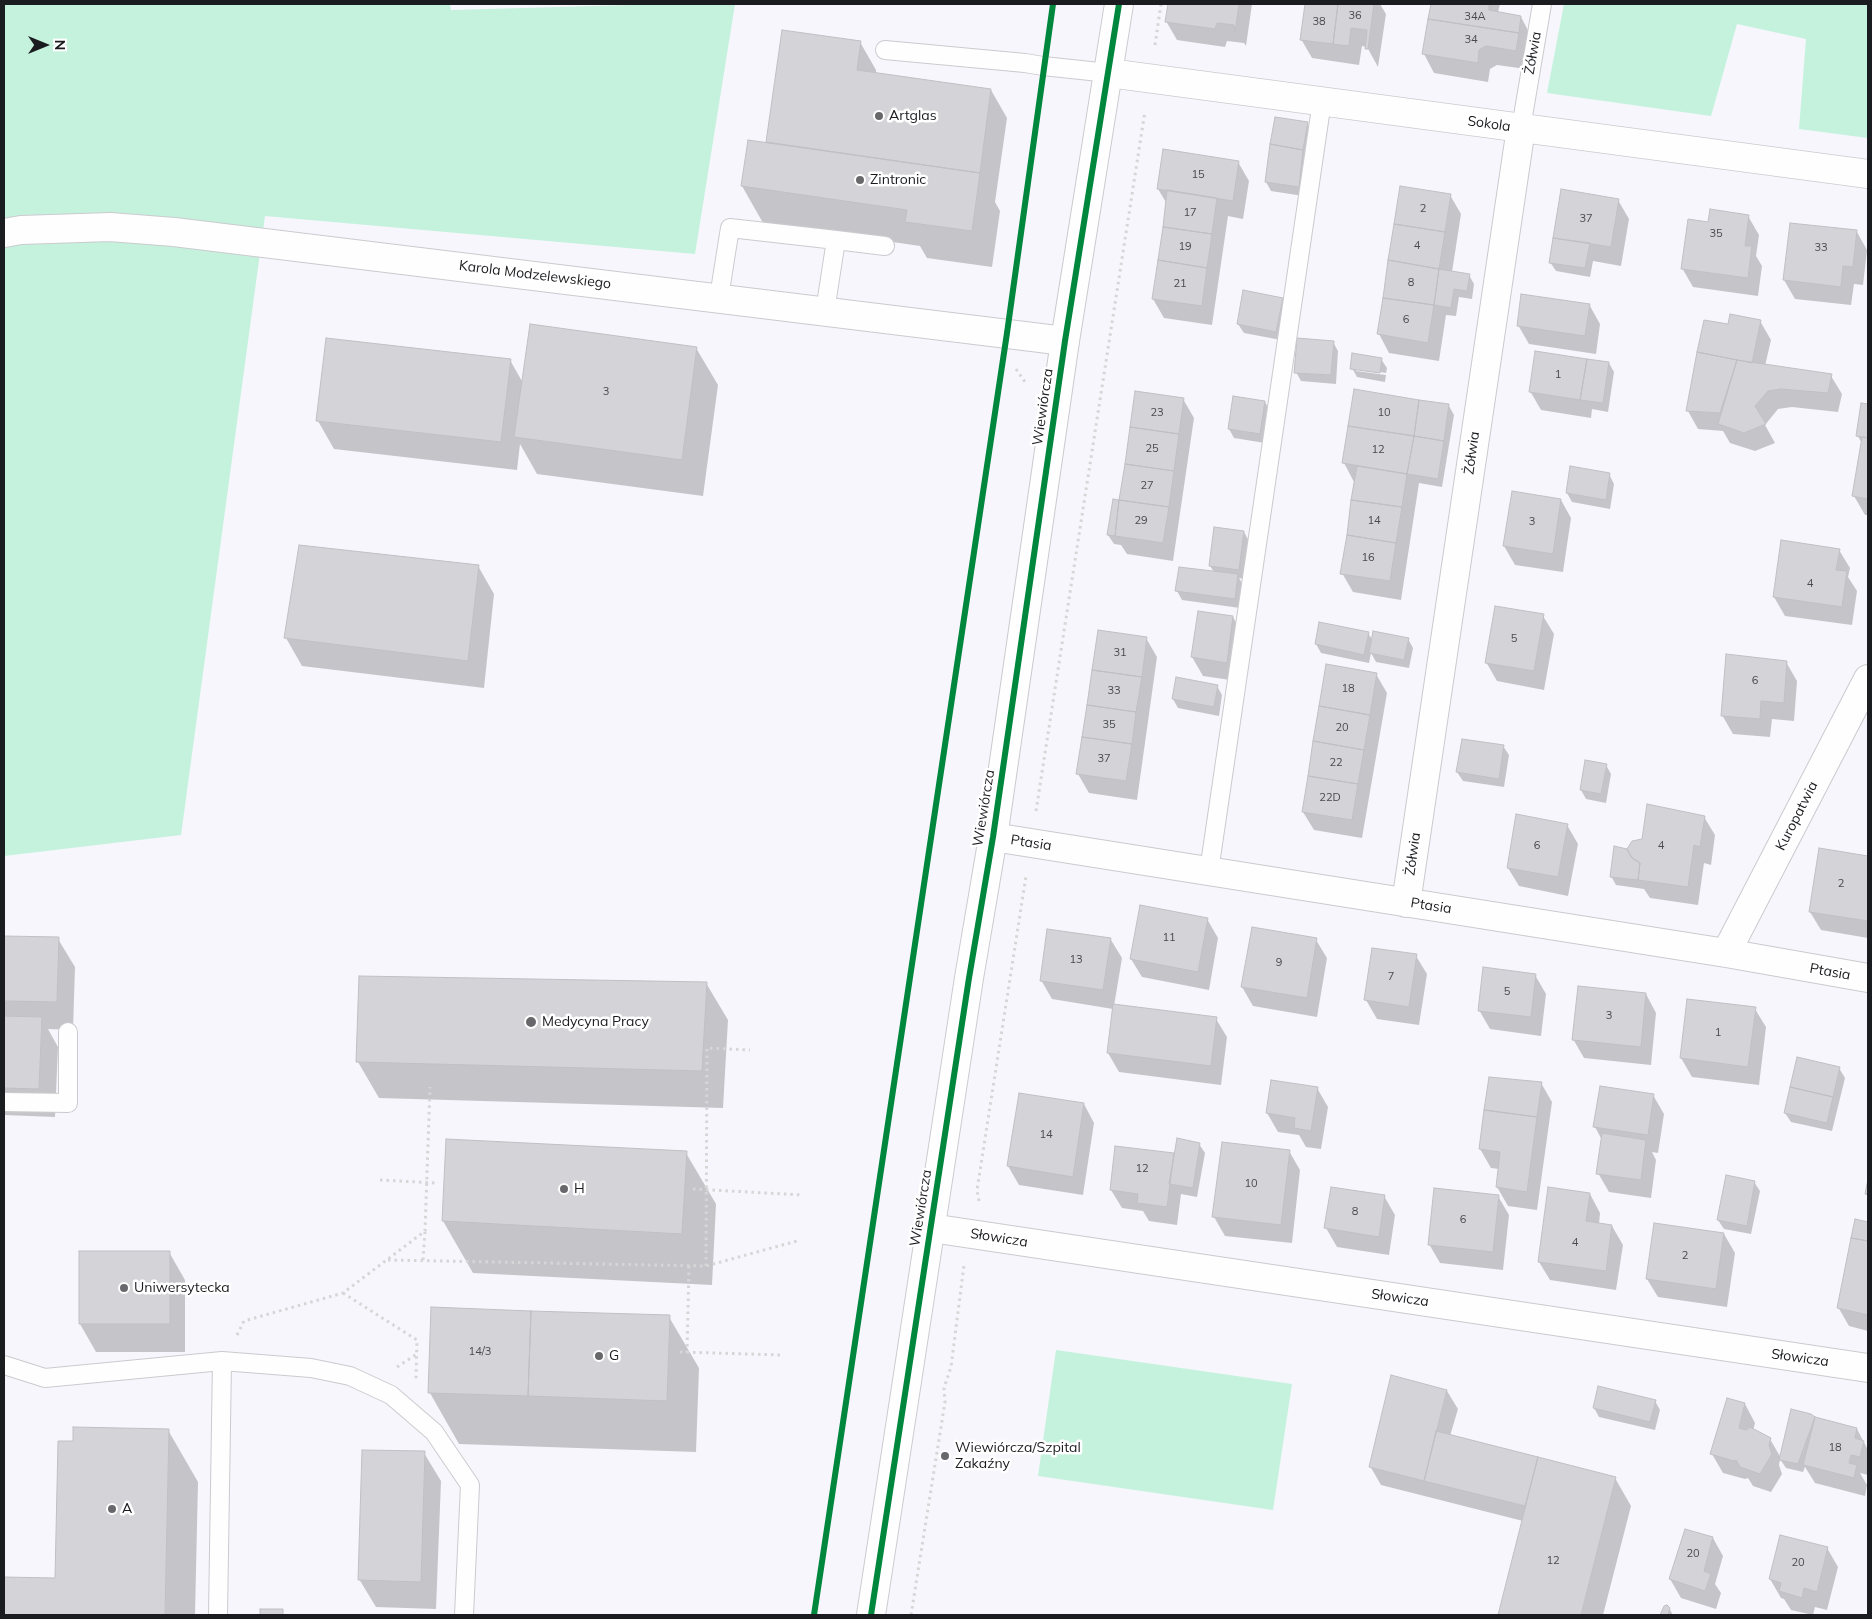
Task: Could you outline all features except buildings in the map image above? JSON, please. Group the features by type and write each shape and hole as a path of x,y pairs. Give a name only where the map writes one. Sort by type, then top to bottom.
{"street":[{"name":"Wiewiórcza","path":"871,1615 969,978 993,837 1065,341 1120,4"},
{"name":"Sokola","path":"1109,73 1868,174"},
{"name":"Żółwia","path":"1406,903 1521,128"},
{"name":"Karola Modzelewskiego","path":"4,233 21,230 110,227 174,232 719,297 1065,341"},
{"name":"Kuropatwia","path":"1726,953 1868,679"},
{"name":"Ptasia","path":"993,837 1726,953 1868,978"},
{"name":"Słowicza","path":"931,1228 1868,1368"}],"lane":[{"name":"Żółwia","path":"1521,128 1542,4"},
{"path":"885,50 1109,73"},
{"path":"1209,871 1322,101"},
{"path":"719,297 730,228 885,246"},
{"path":"825,311 836,240"},
{"path":"4,1102 68,1102 68,1032"},
{"path":"218,1615 222,1361"},
{"path":"4,1365 45,1378 222,1361 311,1368 350,1376 391,1395 434,1432 470,1486 464,1615"}],"path":[{"path":"911,1615 945,1402 944,1388 952,1367 965,1258 975,1255 984,1210 978,1201 977,1190 1161,4"},
{"path":"706,1266 707,1048 750,1050"},
{"path":"423,1260 430,1087"},
{"path":"380,1180 436,1183"},
{"path":"693,1189 802,1195"},
{"path":"222,1361 244,1321 343,1293 425,1231"},
{"path":"388,1260 706,1266 797,1241"},
{"path":"687,1352 689,1266"},
{"path":"343,1293 417,1340 415,1414"},
{"path":"680,1352 781,1355"}],"green space":[{"path":"4,4 450,4 451,10 735,4 695,254 265,216 181,835 4,856"},
{"path":"1564,4 1868,4 1868,138 1799,129 1806,39 1737,24 1711,116 1547,93"},
{"path":"1056,1350 1292,1384 1273,1510 1038,1476"}],"cycle path":[{"path":"814,1615 1007,333 1053,4"},
{"path":"871,1615 969,978 993,837 1065,341 1119,4"}],"place":[{"name":"Artglas","path":"879,116"},
{"name":"Zintronic","path":"860,180"},
{"name":"Medycyna Pracy","path":"531,1022"},
{"name":"H","path":"564,1189"},
{"name":"Uniwersytecka","path":"124,1288"},
{"name":"G","path":"599,1356"},
{"name":"Wiewiórcza/Szpital Zakaźny","path":"945,1456"},
{"name":"A","path":"112,1509"}]}
